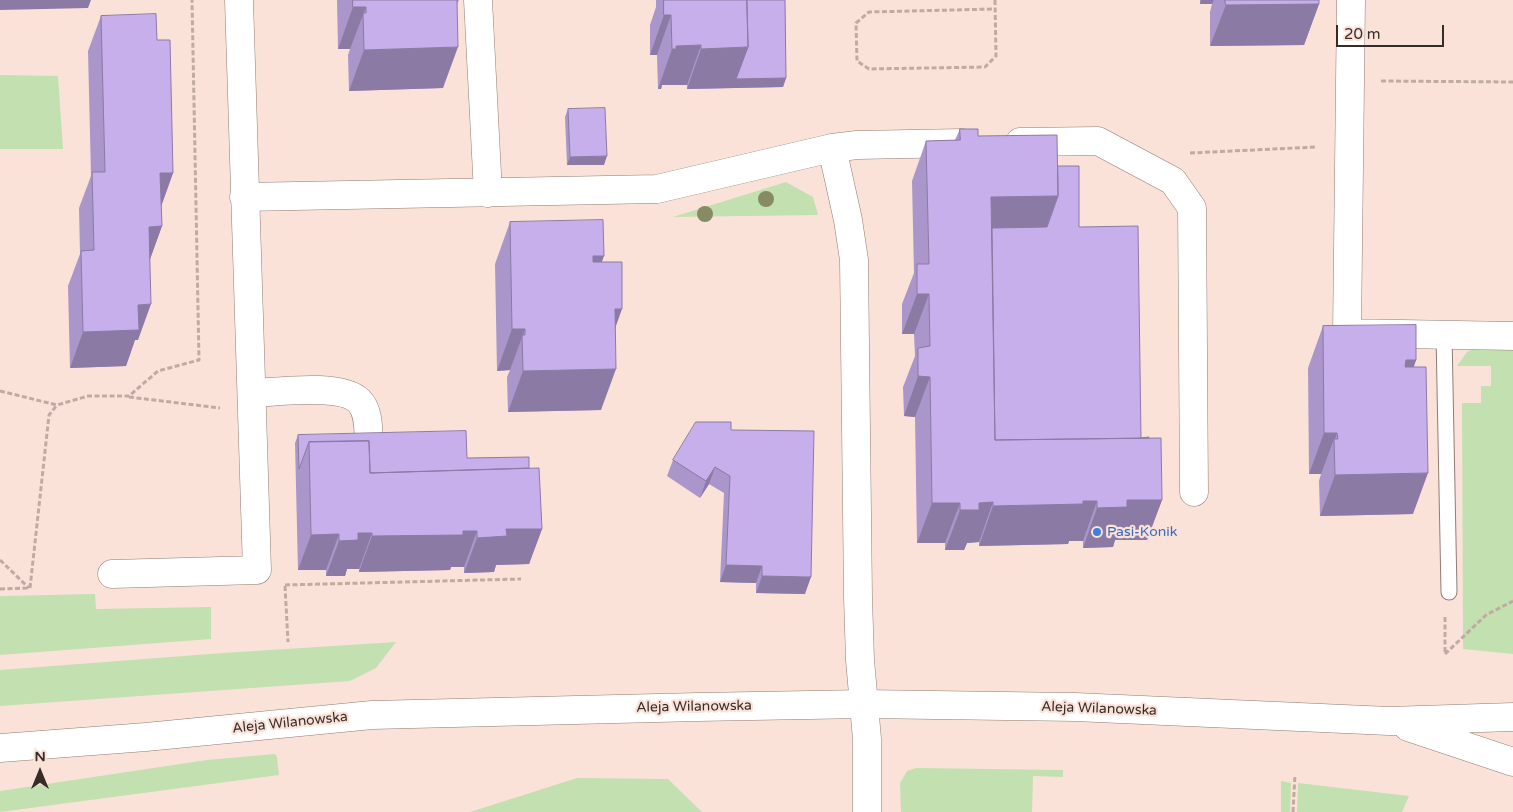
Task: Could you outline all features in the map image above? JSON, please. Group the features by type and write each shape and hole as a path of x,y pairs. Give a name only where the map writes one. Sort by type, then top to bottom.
{"street":[{"path":"112,574 257,570 239,0"},
{"path":"478,0 488,192"},
{"path":"1351,0 1347,333 1513,336"},
{"path":"244,197 657,189 832,148 882,144 1098,141 1173,181 1192,208 1194,492"},
{"path":"832,148 848,220 854,260 858,597 867,739 867,812"},
{"path":"253,402 334,391 348,395 359,401 366,412 369,442"},
{"name":"Aleja Wilanowska","path":"0,748 146,737 372,715 864,704 1075,707 1389,721 1513,717"},
{"name":"Aleja Wilanowska","path":"1389,721 1513,762"}],"lane":[{"path":"1444,335 1449,592"}],"path":[{"path":"129,396 158,371 199,360 192,0"},
{"path":"995,0 996,56 985,68 869,69 857,62 856,23 869,12 995,8"},
{"path":"1350,81 1513,82"},
{"path":"1188,153 1350,146"},
{"path":"0,391 57,406"},
{"path":"30,588 50,414 57,406 88,396 253,402"},
{"path":"0,560 30,588"},
{"path":"285,585 288,642"},
{"path":"0,589 30,588"},
{"path":"1449,592 1444,599 1445,654 1486,615 1513,601"},
{"path":"1293,812 1296,775"}],"green space":[{"path":"0,75 58,76 63,149 0,149"},
{"path":"786,182 813,197 818,215 673,217"},
{"path":"1475,348 1513,348 1513,654 1463,649 1462,403 1481,403 1481,386 1491,386 1491,366 1457,366 1467,352"},
{"path":"95,594 96,609 211,607 211,639 0,655 0,596"},
{"path":"396,642 376,668 350,681 0,706 0,670"},
{"path":"275,754 279,775 0,812 0,791 207,760"},
{"path":"916,768 1063,770 1063,777 1033,776 1032,812 901,812 900,783 907,771"},
{"path":"577,778 668,779 702,812 470,812"},
{"path":"1281,781 1291,783 1290,812 1281,812"},
{"path":"1298,783 1409,796 1402,812 1297,812"}],"building":[{"path":"353,0 457,0 458,47 364,50 363,13 366,13 366,7 353,7"},
{"path":"664,0 747,0 748,47 701,49 701,45 676,46 676,49 672,49 671,15 664,15"},
{"path":"747,0 785,0 786,78 736,79 748,47"},
{"path":"1225,0 1319,0 1319,4 1226,5"},
{"path":"156,14 157,40 170,40 173,173 160,173 162,226 149,227 151,304 138,305 139,330 83,332 81,251 94,250 92,172 105,172 101,16"},
{"path":"605,108 607,156 570,157 568,109"},
{"path":"960,129 978,129 978,136 1057,135 1058,196 991,197 995,440 1161,438 1162,500 1127,500 1127,507 1097,508 1097,501 1083,501 1083,504 993,506 993,502 979,503 979,510 960,510 960,503 932,503 930,377 918,376 918,348 930,346 929,294 917,294 917,264 929,264 926,141 960,140"},
{"path":"1058,166 1079,166 1079,227 1138,226 1141,438 1149,438 995,440 992,228 1047,227 1058,196"},
{"path":"603,220 604,256 593,256 593,262 622,262 622,309 615,309 616,369 523,371 522,335 525,335 525,329 512,329 510,222"},
{"path":"1416,325 1416,360 1406,360 1405,367 1426,367 1428,473 1335,475 1334,439 1338,439 1337,433 1324,433 1323,326"},
{"path":"696,422 731,422 731,430 814,431 811,577 762,576 762,566 726,565 730,476 715,467 706,481 673,460"},
{"path":"466,431 467,458 529,457 529,468 370,473 369,441 309,442 299,469 298,435"},
{"path":"369,441 370,473 539,468 542,529 506,529 507,536 477,538 477,531 463,531 463,535 372,536 372,533 358,533 358,540 339,541 339,534 311,535 309,442"}],"place":[{"name":"Pasi-Konik","path":"1097,532"}]}
